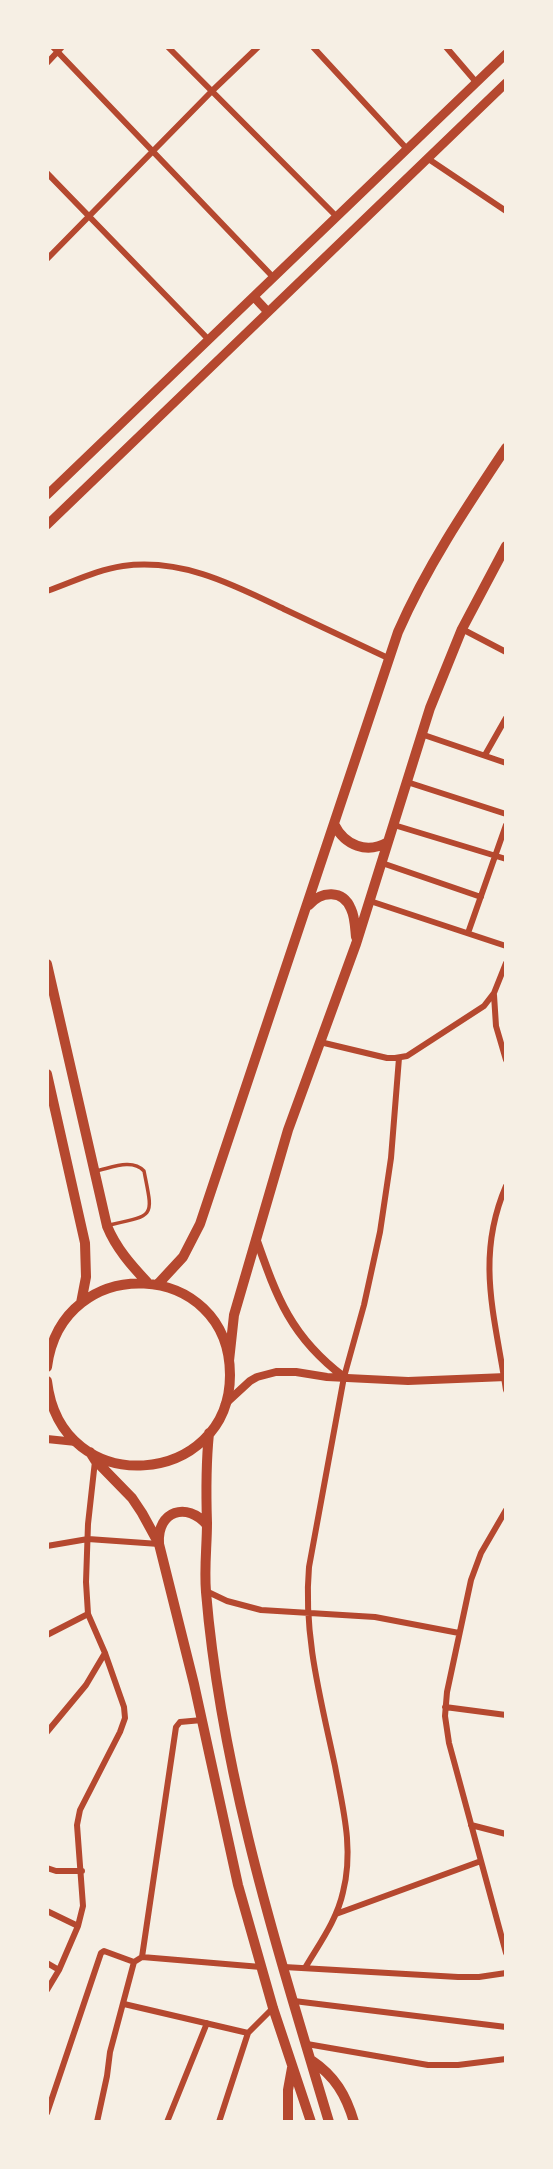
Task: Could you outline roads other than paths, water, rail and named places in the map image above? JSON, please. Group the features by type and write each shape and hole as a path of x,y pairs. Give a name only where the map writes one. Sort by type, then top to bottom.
{"highway":[{"path":"153,1283 183,1257 200,1224 308,906 388,657 409,607 435,557 506,448"},
{"path":"92,1456 120,1465 153,1465 184,1454 209,1433 225,1404 230,1376 234,1315 288,1130 356,944 421,734 442,676 462,629 506,546"},
{"path":"334,824 346,840 359,847 374,848 388,842"},
{"path":"308,906 318,896 327,894 344,899 351,906 354,915 356,944"},
{"path":"47,964 107,1226 124,1256 153,1283"},
{"path":"47,1074 85,1243 86,1277 81,1303"},
{"path":"48,1360 60,1327 81,1303 119,1284 153,1283 184,1294 206,1312 221,1335 229,1361"},
{"path":"47,1381 54,1409 67,1432 132,1498 159,1544"},
{"path":"209,1433 206,1468 206,1591 218,1687 237,1789 259,1879 329,2122"},
{"path":"207,1525 192,1513 174,1513 160,1526 159,1544 202,1720 230,1854 273,2008 312,2122"},
{"path":"311,2060 327,2071 339,2086 354,2122"},
{"path":"288,2122 288,2090 292,2066"}],"main road":[{"path":"47,495 506,54"},
{"path":"47,525 506,83"},
{"path":"254,297 268,312"}],"street":[{"path":"169,47 337,216"},
{"path":"47,260 258,47"},
{"path":"313,47 407,149"},
{"path":"446,47 476,82"},
{"path":"47,63 58,49 274,278"},
{"path":"427,158 506,211"},
{"path":"47,173 209,340"},
{"path":"47,591 83,576 124,566 145,564 186,569 226,582 388,657"},
{"path":"462,629 506,652"},
{"path":"485,755 506,718"},
{"path":"421,734 506,763"},
{"path":"407,782 506,814"},
{"path":"394,825 506,859"},
{"path":"468,933 506,825"},
{"path":"382,863 481,897"},
{"path":"370,901 506,946"},
{"path":"320,1042 387,1058 410,1054 480,1009 494,993 506,963"},
{"path":"494,993 496,1026 506,1060"},
{"path":"305,1968 336,1914 348,1868 347,1831 313,1658 307,1612 311,1552 344,1377 364,1305 382,1219 394,1133 398,1058"},
{"path":"506,1186 492,1227 488,1271 506,1390"},
{"path":"256,1238 273,1288 288,1317 308,1343 344,1377"},
{"path":"225,1404 250,1381 270,1374 296,1372 327,1377 408,1381 505,1377"},
{"path":"47,1439 76,1441"},
{"path":"47,1990 78,1926 82,1906 82,1871 77,1825 80,1810 125,1718 124,1706 88,1614 86,1582 92,1456"},
{"path":"506,1510 475,1567 445,1707 449,1743 506,1953"},
{"path":"47,1546 88,1539 159,1544"},
{"path":"206,1591 227,1601 261,1610 375,1617 459,1633"},
{"path":"47,1635 88,1614"},
{"path":"47,1732 86,1685 105,1653"},
{"path":"445,1707 506,1715"},
{"path":"142,1957 176,1727 180,1722 202,1720"},
{"path":"471,1825 506,1834"},
{"path":"336,1914 481,1861"},
{"path":"47,1868 56,1871 82,1871"},
{"path":"47,1911 78,1926"},
{"path":"47,2113 101,1953 110,1952 134,1962"},
{"path":"97,2122 110,2052 134,1962 142,1957 261,1967"},
{"path":"47,1963 59,1970"},
{"path":"284,1967 458,1977 506,1973"},
{"path":"294,2001 506,2028"},
{"path":"124,2004 248,2033"},
{"path":"219,2122 248,2033 273,2008"},
{"path":"167,2122 207,2023"},
{"path":"307,2044 428,2065 458,2065 506,2059"}],"lane":[{"path":"95,1171 128,1164 141,1167 144,1171 149,1211 141,1219 107,1226"}]}
